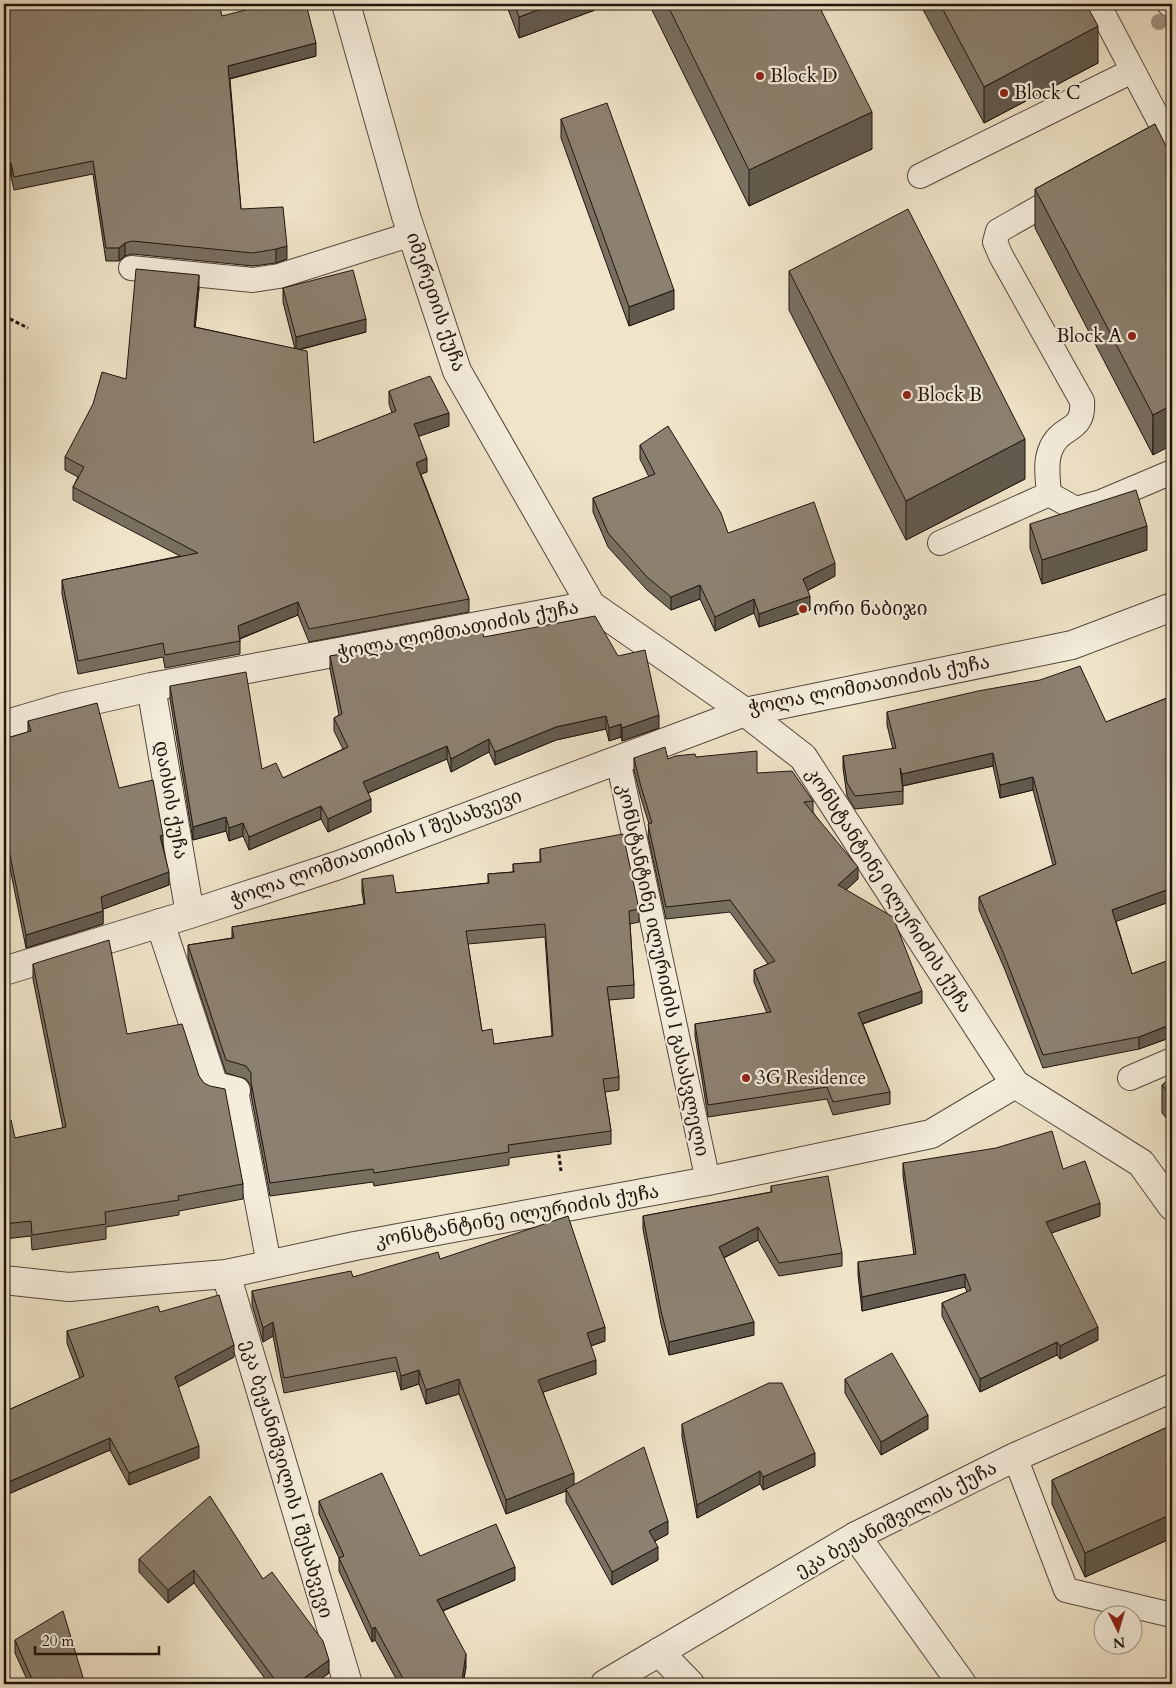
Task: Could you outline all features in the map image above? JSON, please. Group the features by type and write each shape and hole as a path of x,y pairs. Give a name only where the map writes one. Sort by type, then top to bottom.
{"street":[{"name":"იმერეთის ქუჩა","path":"346,4 412,234 457,371 591,605"},
{"name":"ჭოლა ლომთათიძის ქუჩა","path":"4,725 64,707 151,687 591,605 745,712 1072,645 1172,607"},
{"name":"დაისის ქუჩა","path":"151,687 190,914"},
{"name":"ჭოლა ლომთათიძის I შესახვევი","path":"4,970 190,914 339,865 745,712"},
{"name":"კონსტანტინე ილურიძის ქუჩა","path":"745,712 803,757 1015,1084 1141,1163 1172,1206"},
{"path":"160,923 214,1086 236,1091"},
{"name":"კონსტანტინე ილურიძის ქუჩა","path":"4,1280 69,1287 226,1274 364,1244 708,1180 931,1134 1015,1084"},
{"name":"ეკა ბეჟანიშვილის I შესახვევი","path":"226,1274 348,1684"},
{"name":"ეკა ბეჟანიშვილის ქუჩა","path":"605,1684 856,1536 1015,1457 1172,1388"},
{"path":"856,1536 962,1684"},
{"path":"659,1652 690,1684"}],"lane":[{"path":"1098,4 1170,141 1116,166"},
{"path":"920,176 1132,71"},
{"path":"1049,494 1047,471 1050,450 1063,432 1078,423 1083,412 1082,401 1000,256 995,242 998,231 1081,184"},
{"path":"131,268 253,280 279,276 412,234"},
{"path":"1049,494 1076,509 1101,502 1172,472"},
{"path":"940,544 1049,494"},
{"name":"კონსტანტინე ილურიძის I გასასვლელი","path":"618,760 708,1180"},
{"path":"1130,1078 1172,1060"},
{"path":"236,1091 269,1264"},
{"path":"1015,1457 1066,1590 1172,1615"}],"path":[{"path":"4,316 28,328"},
{"path":"556,1141 567,1207"}],"building":[{"path":"4,4 219,4 222,16 269,4 306,4 316,43 228,66 241,209 283,207 287,246 253,253 132,241 125,243 119,248 106,248 93,161 14,177 11,163 4,165"},
{"path":"514,4 554,4 519,17"},
{"name":"Block D","path":"667,4 818,4 872,112 749,170"},
{"path":"940,4 1086,4 1098,26 984,87"},
{"path":"607,103 674,290 629,307 561,119"},
{"name":"Block A","path":"1155,124 1172,158 1172,405 1153,415 1035,189"},
{"name":"Block B","path":"908,209 1025,439 906,501 789,271"},
{"path":"136,269 199,275 194,327 307,351 314,443 396,411 389,391 430,376 449,413 414,424 427,458 416,463 469,599 309,629 298,602 238,626 240,641 165,655 163,643 78,661 62,580 198,553 73,487 84,467 65,457 93,404 102,372 126,379"},
{"path":"353,270 366,319 296,337 283,288"},
{"path":"668,426 721,513 728,533 814,502 835,563 803,579 810,596 759,614 754,599 715,617 700,585 671,597 647,577 608,533 593,498 655,474 640,445"},
{"path":"1136,490 1147,526 1042,560 1030,524"},
{"path":"595,616 618,656 645,650 659,715 622,728 621,724 609,728 606,716 556,727 495,752 489,739 451,759 447,746 363,782 371,799 328,819 321,806 249,837 243,823 229,828 226,817 193,827 170,686 246,672 262,769 276,763 283,778 348,747 334,718 342,714 330,656 481,628 484,637"},
{"path":"1080,666 1106,722 1172,696 1172,888 1112,910 1132,974 1172,959 1172,1024 1139,1037 1043,1055 1005,957 979,897 1056,864 1033,777 1000,785 993,753 902,774 900,768 903,791 855,796 847,783 843,756 896,748 887,712 978,691 1040,680"},
{"path":"97,703 119,788 153,780 163,835 160,836 169,872 101,897 103,911 26,935 4,825 4,739 31,731 28,721"},
{"path":"665,747 668,759 675,756 695,754 696,757 757,751 757,773 792,771 813,801 804,802 858,867 838,885 893,917 922,991 858,1013 890,1092 833,1102 827,1087 708,1105 695,1024 771,1012 754,970 775,961 730,900 666,907 648,824 652,823 634,758"},
{"path":"623,834 639,909 629,911 634,985 607,987 619,1077 603,1079 611,1131 508,1145 509,1152 374,1173 373,1169 270,1183 251,1082 251,1073 246,1066 226,1060 188,945 234,938 232,927 365,904 362,879 393,875 396,893 489,883 488,874 514,872 513,864 541,862 540,849","holes":["545,924 553,1036 494,1044 492,1029 482,1031 466,931"]},
{"path":"109,940 127,1034 182,1024 199,1076 204,1083 210,1086 225,1089 243,1184 178,1196 179,1200 105,1212 106,1224 32,1235 31,1221 4,1224 4,1121 11,1120 15,1138 66,1127 33,964"},
{"path":"1172,1077 1172,1097 1162,1085"},
{"path":"1052,1131 1063,1169 1085,1161 1100,1203 1046,1222 1098,1327 1060,1346 1057,1342 980,1379 942,1303 971,1290 965,1274 862,1297 858,1262 916,1254 903,1163 996,1148"},
{"path":"828,1176 842,1253 779,1263 758,1227 719,1247 754,1322 669,1342 661,1311 643,1216 772,1192 771,1186"},
{"path":"568,1216 605,1327 587,1333 596,1360 538,1380 574,1473 506,1500 459,1379 426,1390 419,1370 401,1376 396,1357 284,1378 273,1322 263,1328 252,1291 351,1271 353,1277 438,1252 440,1259"},
{"path":"219,1295 234,1345 175,1377 199,1446 129,1473 110,1438 4,1484 4,1450 9,1448 4,1437 4,1412 84,1376 67,1331 158,1306 160,1312"},
{"path":"892,1353 928,1415 881,1442 845,1379"},
{"path":"769,1383 782,1383 815,1453 763,1477 760,1471 697,1505 682,1424"},
{"path":"1172,1425 1172,1514 1085,1553 1052,1480"},
{"path":"644,1447 668,1521 649,1531 658,1547 612,1572 566,1489"},
{"path":"382,1473 420,1556 496,1524 515,1567 437,1600 466,1654 462,1680 454,1684 406,1684 375,1627 372,1629 339,1558 344,1556 319,1501"},
{"path":"210,1496 263,1579 272,1572 323,1641 329,1660 296,1684 278,1684 194,1570 168,1590 139,1559"},
{"path":"63,1611 85,1684 34,1684 15,1640"}],"place":[{"name":"Block D","path":"760,76"},
{"name":"Block C","path":"1004,93"},
{"name":"Block A","path":"1132,336"},
{"name":"Block B","path":"907,395"},
{"name":"ორი ნაბიჯი","path":"803,609"},
{"name":"3G Residence","path":"746,1078"}]}
